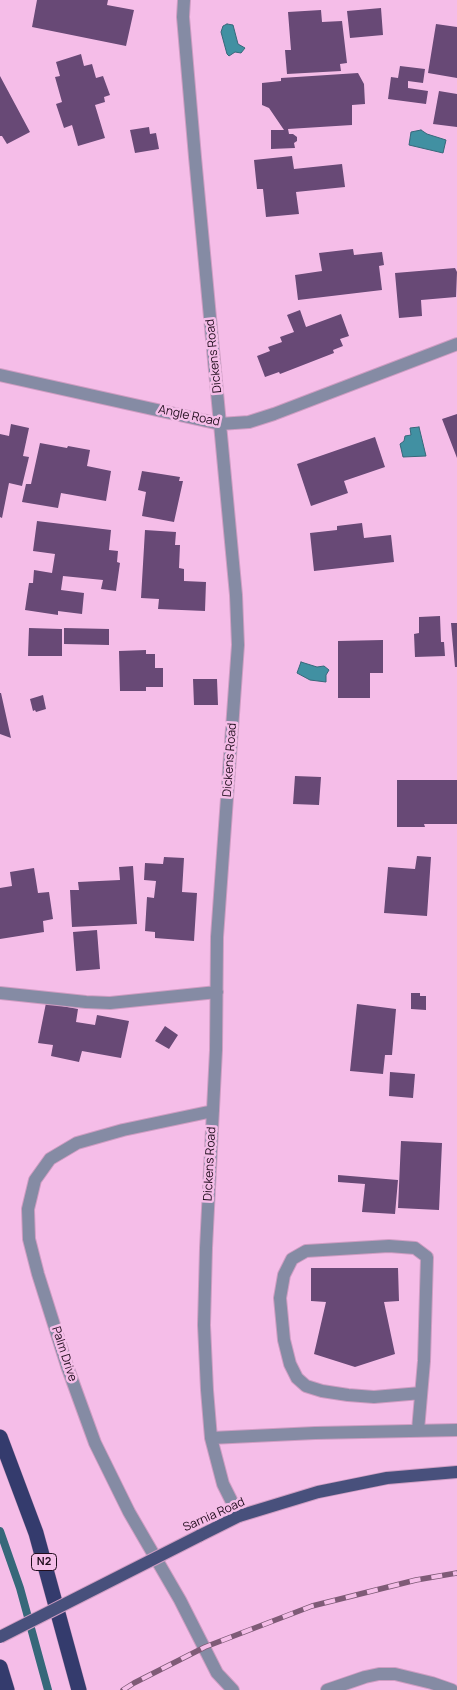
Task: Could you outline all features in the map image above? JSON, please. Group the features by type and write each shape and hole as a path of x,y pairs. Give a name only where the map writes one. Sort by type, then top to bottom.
{"highway":[{"name":"N2","path":"0,1436 36,1533 79,1690"},
{"path":"0,1667 7,1690"}],"main road":[{"name":"Sarnia Road","path":"0,1637 239,1516 318,1492 388,1478 457,1472"}],"street":[{"name":"Dickens Road","path":"184,0 183,17 194,157 236,595 238,645 217,937 213,1111 204,1325 207,1390 212,1438 223,1484 239,1516"},
{"name":"Angle Road","path":"0,375 220,424 249,422 274,414 457,344"},
{"path":"0,993 110,1003 216,992"},
{"name":"Palm Drive","path":"213,1111 123,1130 77,1143 50,1159 35,1180 28,1209 29,1240 67,1366 95,1443 129,1512 180,1600 217,1673 233,1690"},
{"path":"418,1430 424,1361 426,1257 415,1248 389,1246 306,1251 292,1260 284,1275 280,1298 284,1340 290,1364 297,1378 306,1386 348,1396 374,1397 421,1393"},
{"path":"212,1438 315,1433 457,1430"},
{"path":"327,1690 379,1674 395,1674 432,1686 452,1690"}],"shaded area":[{"path":"227,24 233,25 238,44 245,48 241,53 235,52 229,56 227,54 221,32 223,26"},
{"path":"421,130 446,140 443,153 409,145 411,132"},
{"path":"419,427 426,456 403,457 400,444 404,441 405,436 411,435 410,428"},
{"path":"301,662 317,667 324,666 329,670 326,675 326,682 310,680 297,673"}],"building":[{"path":"37,0 108,0 107,5 134,10 126,46 32,27"},
{"path":"381,8 383,35 350,38 347,11"},
{"path":"321,10 322,22 342,21 347,63 340,64 341,71 287,74 285,50 291,50 288,12"},
{"path":"436,24 457,27 457,78 428,73"},
{"path":"81,54 84,66 92,64 96,78 103,76 110,95 104,97 105,102 95,105 105,138 78,146 72,125 64,128 56,104 62,102 55,77 60,76 56,62"},
{"path":"400,66 425,69 423,83 408,81 408,88 428,91 426,104 388,99 391,77 398,78"},
{"path":"358,73 364,84 365,104 352,105 352,125 288,129 289,134 297,137 297,141 294,143 295,148 271,149 271,130 284,130 269,108 262,105 262,83 281,81 281,78"},
{"path":"0,76 30,132 7,144 2,136 0,136"},
{"path":"439,91 457,94 457,127 433,124"},
{"path":"149,127 150,134 156,133 159,149 135,153 130,130"},
{"path":"292,156 294,169 342,164 345,187 296,192 299,214 266,217 263,189 257,189 254,160"},
{"path":"353,249 354,255 382,252 384,265 379,266 382,290 298,300 295,275 322,271 319,253"},
{"path":"455,268 457,272 456,297 421,300 422,316 399,318 395,273"},
{"path":"300,310 306,327 341,314 349,336 340,339 343,346 333,350 334,353 280,374 279,372 265,377 257,356 270,351 268,347 282,342 280,337 294,332 287,315"},
{"path":"457,414 457,458 442,419"},
{"path":"11,424 29,428 23,456 29,457 22,486 9,483 2,518 0,517 0,434 9,436"},
{"path":"375,437 385,467 344,481 348,493 311,506 297,464"},
{"path":"40,443 90,450 87,466 111,471 106,501 61,493 58,508 22,502 26,484 31,484"},
{"path":"142,471 180,477 179,481 183,481 174,522 142,516 146,492 138,490"},
{"path":"37,521 111,530 109,550 118,551 117,562 120,563 116,591 101,589 103,580 63,576 61,590 84,593 82,614 58,611 58,615 25,610 29,583 33,583 34,570 52,573 55,554 33,551"},
{"path":"362,523 364,538 391,535 394,562 314,571 310,533 337,530 337,526"},
{"path":"145,530 176,532 175,545 180,545 179,568 184,569 184,581 206,582 205,611 158,609 159,599 141,598"},
{"path":"440,616 441,642 444,642 445,656 415,657 414,634 419,633 419,617"},
{"path":"451,623 457,623 457,667 455,667"},
{"path":"29,628 62,629 62,656 28,656"},
{"path":"64,628 109,629 109,645 64,644"},
{"path":"383,640 383,673 370,673 370,698 338,698 338,641"},
{"path":"146,650 146,654 155,654 155,668 163,668 163,687 146,687 146,691 120,691 119,651"},
{"path":"193,679 217,679 218,705 194,705"},
{"path":"1,693 11,738 0,734"},
{"path":"43,695 46,709 33,711 30,699"},
{"path":"295,776 321,777 319,805 293,804"},
{"path":"397,780 457,780 457,824 424,824 425,827 397,827"},
{"path":"417,856 431,857 427,916 384,913 388,867 415,869"},
{"path":"164,857 184,858 182,892 197,893 194,941 155,938 155,932 145,931 147,897 154,898 156,881 144,880 145,863 163,864"},
{"path":"133,866 137,924 72,927 70,890 79,890 78,882 120,880 119,867"},
{"path":"34,868 38,893 49,892 53,919 43,921 44,932 0,939 0,888 12,886 10,872"},
{"path":"97,930 100,969 76,971 73,932"},
{"path":"411,993 420,993 420,996 426,996 426,1010 411,1009"},
{"path":"46,1003 78,1009 76,1022 95,1025 97,1015 129,1021 121,1058 82,1051 79,1062 51,1056 53,1045 38,1043"},
{"path":"357,1004 396,1009 392,1055 385,1055 383,1074 350,1071"},
{"path":"165,1026 178,1035 169,1049 155,1041"},
{"path":"390,1072 415,1074 413,1098 389,1096"},
{"path":"401,1141 442,1143 439,1210 398,1208"},
{"path":"338,1175 398,1180 395,1214 362,1212 365,1184 338,1182"},
{"path":"311,1268 398,1268 399,1301 384,1302 395,1354 355,1367 314,1354 326,1302 311,1301"}],"waterway":[{"path":"0,1531 20,1588 48,1690"}],"railway":[{"path":"123,1690 205,1647 312,1606 416,1580 457,1573"}]}
